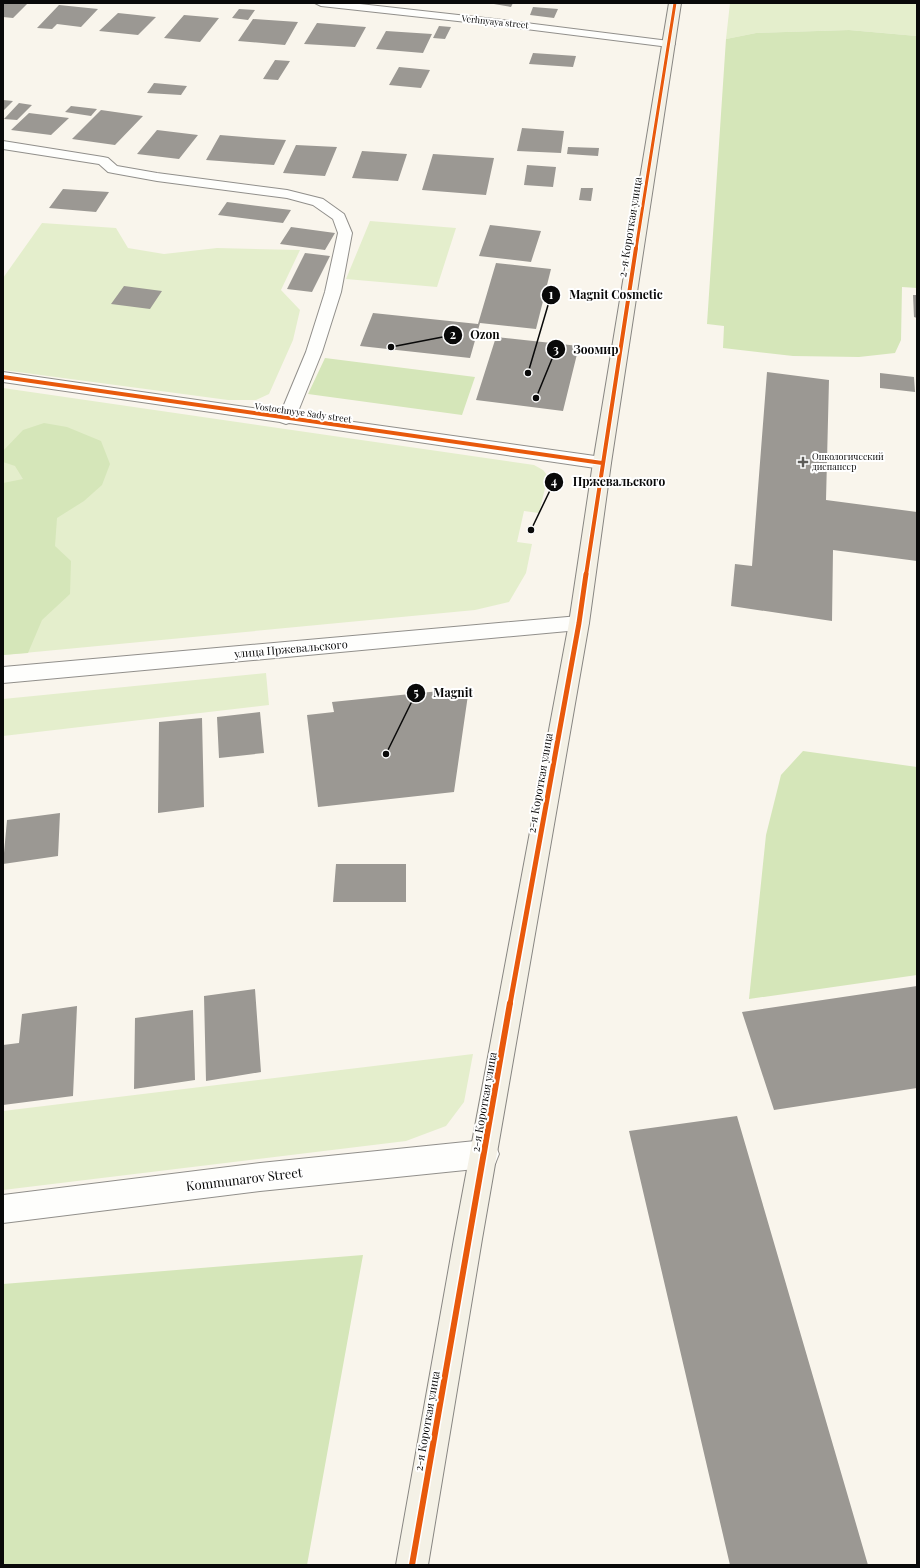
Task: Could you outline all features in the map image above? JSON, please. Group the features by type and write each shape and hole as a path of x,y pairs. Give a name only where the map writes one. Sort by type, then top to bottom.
{"street":[{"name":"Verhnyaya street","path":"321,3 518,25 669,44"},
{"name":"2-я Короткая улица","path":"412,1565 467,1247 485,1154 579,623 602,464 676,3"},
{"path":"3,145 104,161 114,169 157,177 287,194 318,202 339,217 345,233 333,292 314,352 286,419"},
{"name":"Vostochnyye Sady street","path":"3,377 602,464"},
{"name":"улица Пржевальского","path":"3,675 579,623"},
{"name":"Kommunarov Street","path":"3,1209 260,1177 485,1154"}],"green space":[{"path":"730,3 917,3 917,36 849,30 756,33 726,39"},
{"path":"849,30 917,36 917,288 902,287 901,340 895,353 859,357 793,356 723,348 724,326 707,324 726,39 756,33"},
{"path":"370,221 456,228 437,287 346,279"},
{"path":"42,223 116,228 128,248 164,254 217,248 300,250 281,290 300,310 293,340 269,394 256,400 228,400 3,370 3,278"},
{"path":"325,358 475,377 462,415 308,394"},
{"path":"3,388 534,465 543,470 548,476 539,513 524,511 517,542 532,544 526,573 509,602 475,610 3,655"},
{"path":"44,423 67,427 101,441 110,464 102,485 84,501 57,518 55,546 71,561 70,594 42,620 28,653 3,655 3,483 23,479 15,466 3,462 3,451 23,430"},
{"path":"266,673 269,705 3,736 3,699"},
{"path":"803,751 917,767 917,975 749,999 766,835 781,775"},
{"path":"473,1054 464,1102 446,1126 406,1141 3,1190 3,1111"},
{"path":"363,1255 307,1565 3,1565 3,1284"}],"building":[{"path":"3,3 28,3 13,18 3,17"},
{"path":"488,3 513,3 511,7"},
{"path":"59,5 98,9 81,27 57,24 52,29 37,28"},
{"path":"533,7 558,9 554,18 530,15"},
{"path":"239,9 255,10 248,20 232,18"},
{"path":"118,13 156,17 138,35 99,31"},
{"path":"184,15 219,18 200,42 164,38"},
{"path":"253,19 298,22 285,45 238,41"},
{"path":"317,23 366,27 355,47 304,44"},
{"path":"439,26 451,27 445,39 433,38"},
{"path":"386,31 432,34 423,53 376,49"},
{"path":"533,53 576,56 573,67 529,64"},
{"path":"275,60 290,61 278,80 263,79"},
{"path":"399,67 430,70 421,88 389,85"},
{"path":"154,83 187,86 181,95 147,93"},
{"path":"3,100 13,101 3,111"},
{"path":"19,103 32,105 17,120 4,119"},
{"path":"71,106 97,109 91,116 65,112"},
{"path":"101,110 143,116 115,145 72,139"},
{"path":"29,113 69,118 51,135 11,130"},
{"path":"522,128 564,131 561,153 517,151"},
{"path":"157,130 198,135 179,159 137,154"},
{"path":"220,135 286,140 274,165 206,160"},
{"path":"296,145 337,147 325,176 283,173"},
{"path":"568,147 599,148 598,156 567,154"},
{"path":"362,151 407,154 398,181 352,178"},
{"path":"433,154 494,158 486,195 422,190"},
{"path":"527,165 556,167 553,187 524,185"},
{"path":"581,188 593,188 591,201 579,200"},
{"path":"63,189 109,192 96,212 49,208"},
{"path":"227,202 291,210 283,223 218,215"},
{"path":"490,225 541,231 531,262 479,256"},
{"path":"291,227 335,233 325,250 280,244"},
{"path":"305,253 330,256 312,292 287,289"},
{"path":"496,263 551,269 536,329 480,323 470,358 360,346 373,313 478,324"},
{"path":"124,286 162,291 150,309 111,304"},
{"path":"913,295 917,295 917,318 914,317"},
{"path":"496,337 579,346 563,411 476,400"},
{"path":"767,372 829,380 826,500 917,512 917,561 833,550 832,621 731,606 735,564 752,566"},
{"path":"880,373 914,377 915,392 880,388"},
{"path":"469,688 454,792 318,807 307,715 334,712 332,702"},
{"path":"260,712 264,753 219,758 217,717"},
{"path":"202,718 204,807 158,813 159,722"},
{"path":"60,813 58,856 3,864 7,820"},
{"path":"336,864 406,864 406,902 333,902"},
{"path":"917,986 917,1088 774,1110 742,1012"},
{"path":"255,989 261,1072 206,1081 204,996"},
{"path":"77,1006 73,1096 3,1105 3,1045 19,1043 22,1014"},
{"path":"193,1010 195,1080 134,1089 135,1018"},
{"path":"737,1116 868,1565 730,1565 629,1131"}],"cycle path":[{"path":"412,1565 468,1239 579,623 602,463 675,3"},
{"path":"3,377 602,463"}],"place":[{"name":"Ozon","path":"391,347"},
{"name":"Magnit Cosmetic","path":"528,373"},
{"name":"Зоомир","path":"536,398"},
{"name":"Онкологический диспансер","path":"803,462"},
{"name":"Пржевальского","path":"531,530"},
{"name":"Magnit","path":"386,754"}]}
